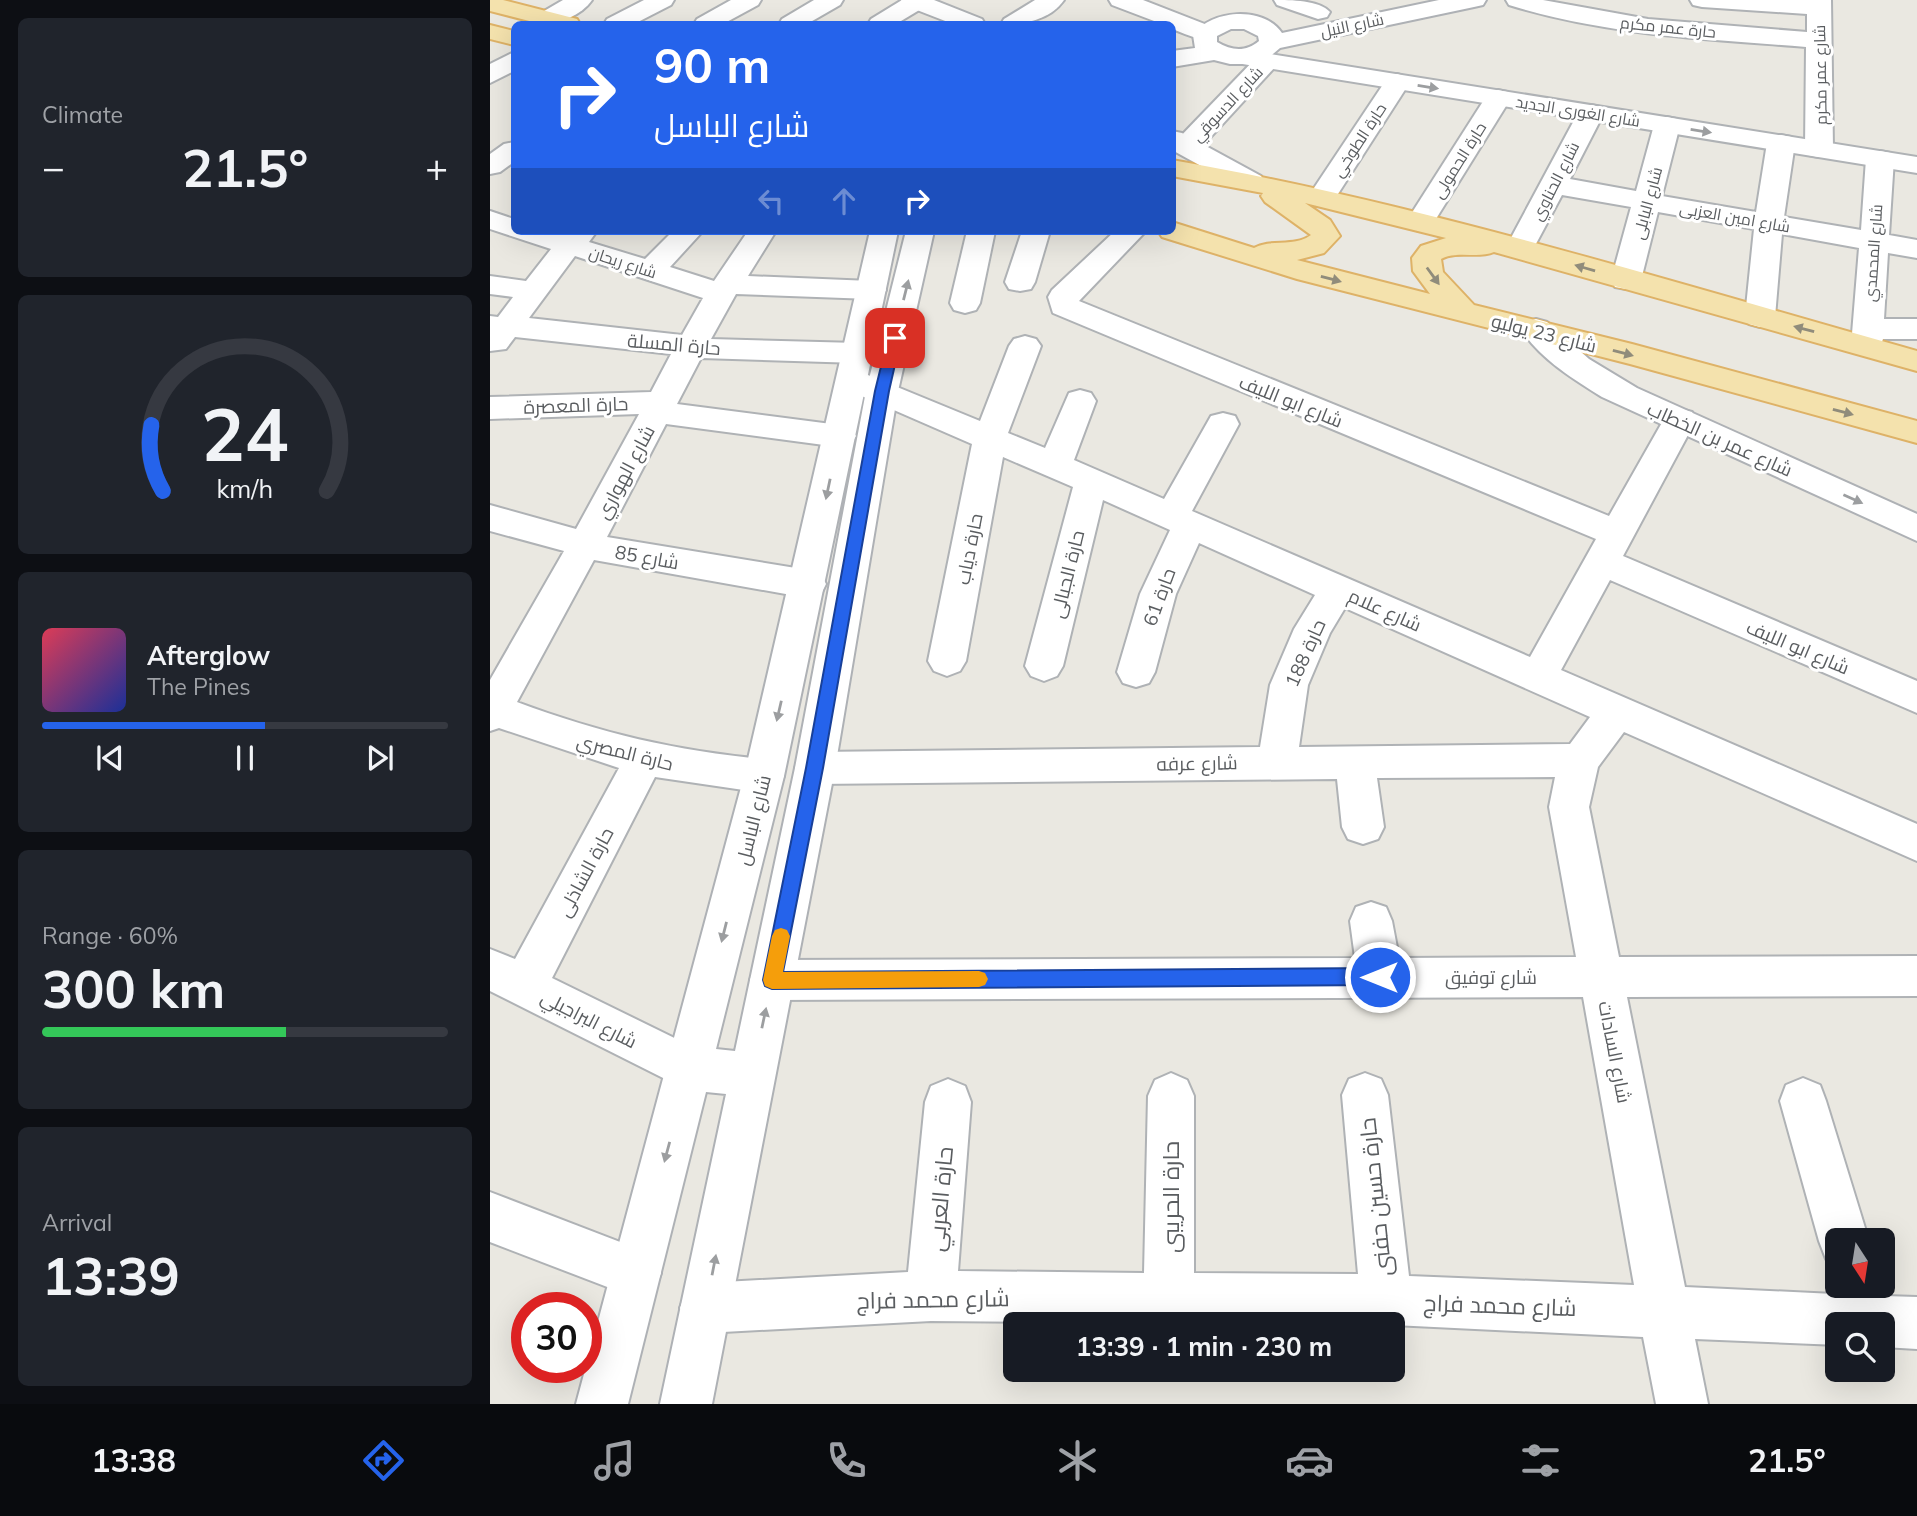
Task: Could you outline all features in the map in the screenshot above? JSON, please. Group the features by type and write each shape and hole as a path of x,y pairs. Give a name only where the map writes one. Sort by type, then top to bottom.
{"main road":[{"path":"497,3 555,21"},
{"path":"490,32 511,37"},
{"path":"1178,151 1251,182 1320,226 1326,236 1316,247 1296,252 1236,253"},
{"path":"1251,182 1420,222 1760,317 1868,338 1917,360"},
{"name":"شارع 23 يوليو","path":"1176,232 1236,253 1465,314 1536,329 1917,432"},
{"path":"1465,314 1432,276 1426,267 1427,258 1434,251 1446,246 1520,249"}],"street":[{"path":"559,21 580,0"},
{"path":"622,21 662,0"},
{"path":"711,21 749,0"},
{"path":"796,21 831,0"},
{"path":"1018,21 1052,0"},
{"path":"1121,0 1166,21"},
{"path":"1286,0 1318,12"},
{"name":"شارع النيل","path":"1267,43 1318,12 1370,0"},
{"name":"شارع النيل","path":"1267,43 1474,0"},
{"name":"حارة عمر مكرم","path":"1518,0 1567,13 1648,26 1819,41"},
{"path":"1702,0 1819,4"},
{"path":"885,21 915,1 965,21"},
{"name":"شارع عمر مكرم","path":"1819,4 1820,136"},
{"path":"1176,59 1216,44 1228,22 1267,43"},
{"path":"1176,25 1216,44"},
{"path":"1176,40 1216,44"},
{"name":"شارع الغورى الجديد","path":"1216,44 1267,43 1397,82 1667,125 1787,131 1820,136 1880,159 1917,165"},
{"name":"شارع الدسوقي","path":"1178,151 1267,43"},
{"path":"490,75 511,62"},
{"name":"شارع الغورى الجديد","path":"1335,65 1509,77 1686,103"},
{"name":"حارة الطوخي","path":"1322,197 1397,82"},
{"name":"حارة الحمولى","path":"1420,222 1497,99"},
{"name":"شارع الحناوي","path":"1520,249 1591,113"},
{"name":"شارع البابلى","path":"1626,280 1667,125"},
{"name":"شارع الغورى الجديد","path":"1820,136 1848,128"},
{"path":"1760,317 1769,223 1787,131"},
{"path":"490,166 508,149"},
{"name":"شارع المحمدي","path":"1868,338 1872,241 1880,159"},
{"name":"شارع امين العزبى","path":"1553,186 1917,249"},
{"path":"490,220 511,227"},
{"name":"شارع ريحان","path":"555,235 576,238 650,271 724,289 872,290"},
{"path":"650,271 685,235"},
{"name":"شارع الهواري","path":"491,710 585,545 724,289 759,235"},
{"name":"شارع الباسل","path":"686,1404 815,768 864,375 872,290 883,235"},
{"name":"شارع الباسل","path":"602,1404 764,776 839,436 918,235"},
{"path":"965,303 980,235"},
{"path":"1020,282 1036,235"},
{"name":"شارع ابو الليف","path":"1128,235 1063,297 1064,306 1610,548 1917,698"},
{"path":"496,334 576,238"},
{"path":"490,285 534,291"},
{"name":"شارع عمر بن الخطاب","path":"1536,329 1565,359 1592,378 1917,528"},
{"path":"1868,338 1917,329"},
{"name":"حارة المسلة","path":"496,334 691,348 864,375"},
{"name":"حارة دياب","path":"947,661 990,438 1025,346"},
{"name":"شارع علام","path":"864,375 990,438 1917,843"},
{"path":"1055,466 1080,401"},
{"name":"حارة المعصرة","path":"490,408 660,407 839,436"},
{"path":"1538,677 1680,420"},
{"name":"حارة 61","path":"1136,672 1181,520 1223,424"},
{"name":"حارة الجبالى","path":"1044,666 1091,481"},
{"name":"شارع 85","path":"490,518 585,545 808,583"},
{"name":"حارة 188","path":"1277,762 1289,685 1313,629 1338,589"},
{"name":"حارة المصري","path":"491,710 580,741 645,759 764,776"},
{"name":"شارع السادات","path":"1617,712 1579,760 1571,782 1569,807 1682,1404"},
{"name":"حارة الشاذلى","path":"507,977 645,759"},
{"name":"شارع عرفه","path":"815,768 1579,760"},
{"path":"1355,762 1363,827"},
{"path":"1371,921 1380,977"},
{"name":"شارع توفيق","path":"772,980 1917,976"},
{"name":"شارع البراجيلي","path":"507,977 689,1069"},
{"path":"689,1069 752,1074"},
{"name":"حارة حسين حفنى","path":"1365,1095 1386,1300"},
{"name":"حارة الحريبى","path":"1169,1298 1171,1096"},
{"path":"1803,1101 1840,1228"},
{"name":"حارة العربي","path":"931,1296 948,1102"},
{"path":"490,1217 636,1273"},
{"name":"شارع محمد فراج","path":"705,1308 931,1296 1386,1300 1665,1312 1862,1304 1917,1323"}],"slow traffic":[{"path":"781,936 772,980 979,979"}],"route":[{"path":"895,338 882,391 815,768 772,980 1380,977"}]}
